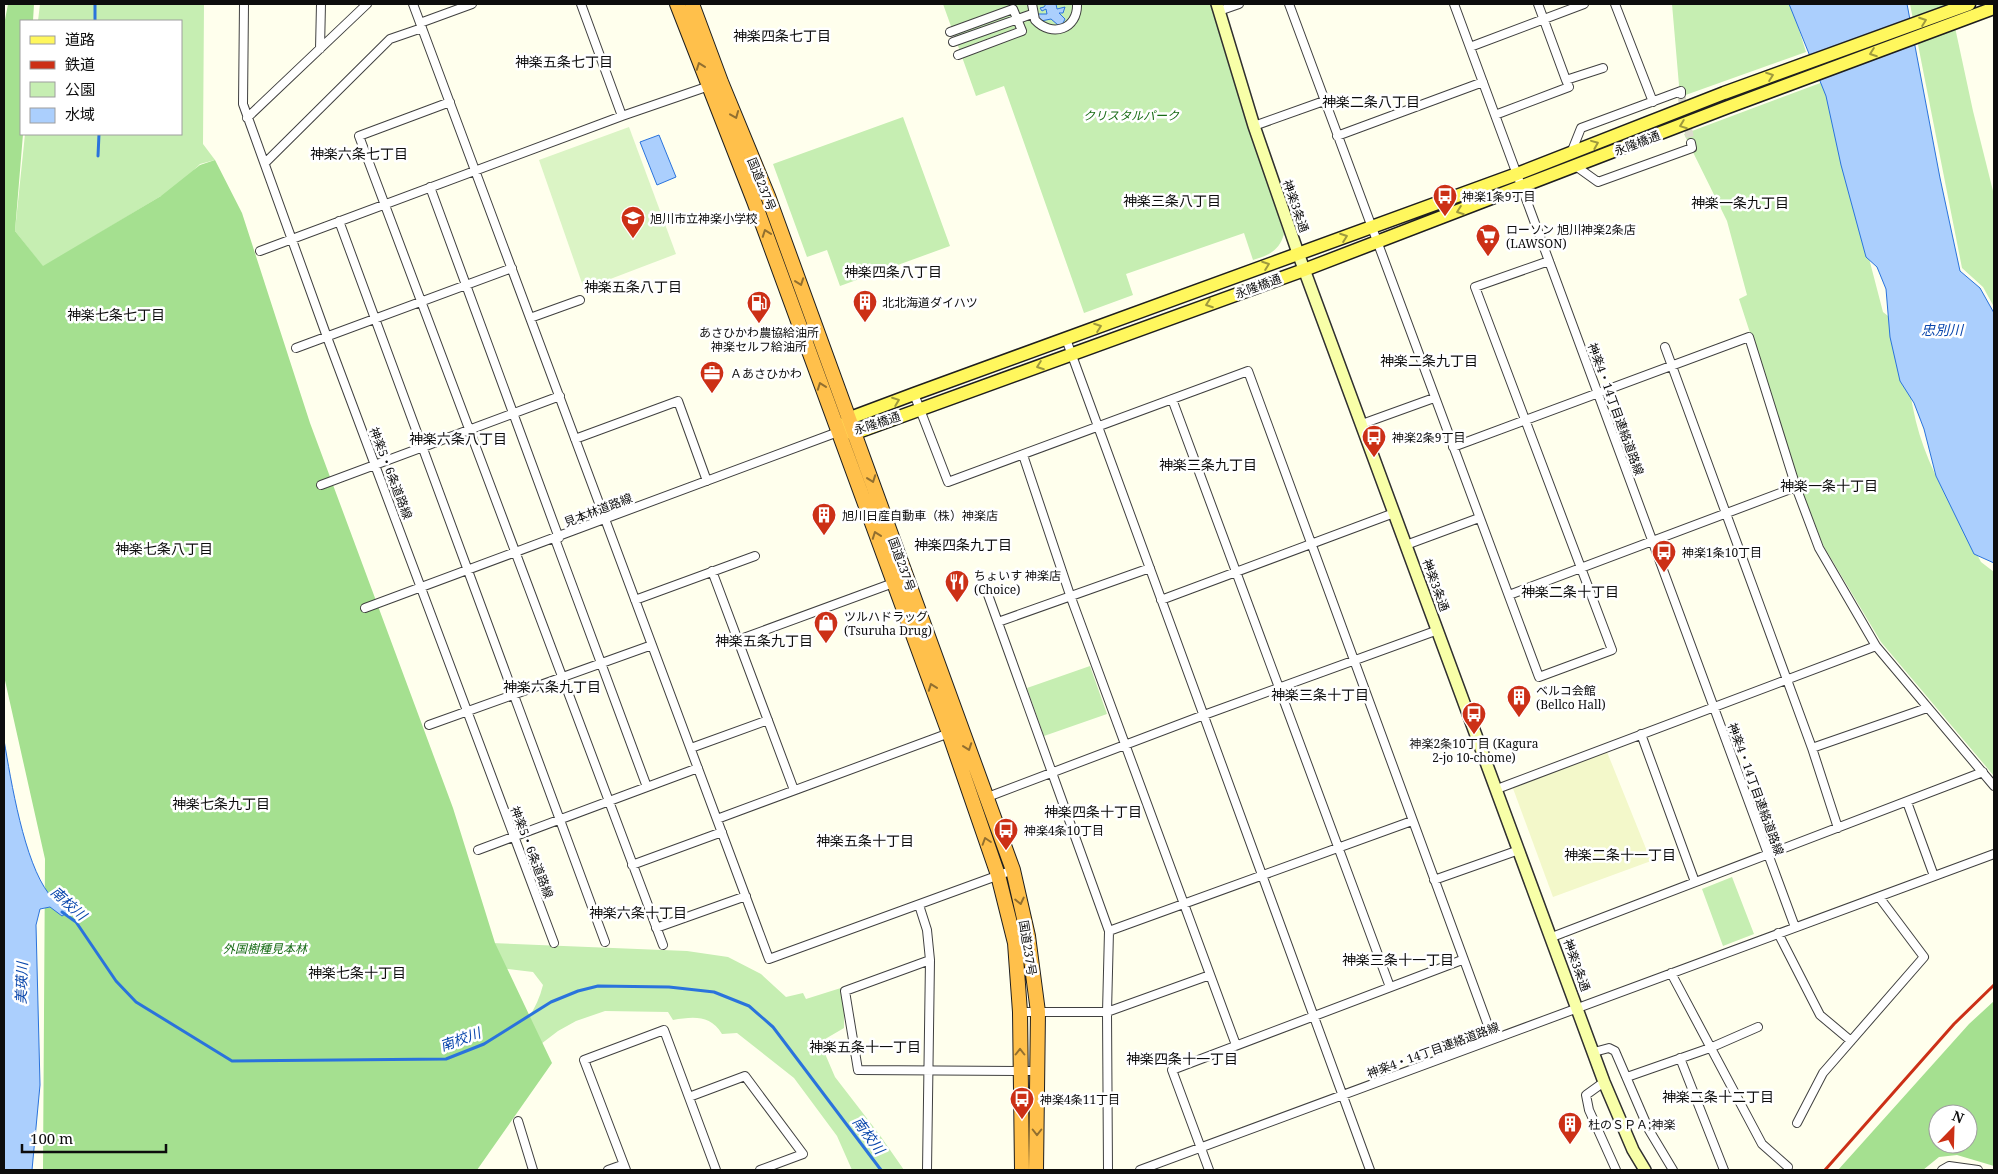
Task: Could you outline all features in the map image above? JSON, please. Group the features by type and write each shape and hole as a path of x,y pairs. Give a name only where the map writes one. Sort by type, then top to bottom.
{"highway":[{"name":"国道237号","path":"677,4 768,196 908,578 955,731"},
{"name":"国道237号","path":"692,4 714,84 754,201 838,432 894,583 955,731 980,800 1013,870 1028,936 1038,1012 1036,1170"},
{"name":"国道237号","path":"980,800 1015,943 1020,1012 1022,1170"}],"main road":[{"name":"永隆橋通","path":"838,432 850,418 1517,174 1724,93 1967,4"},
{"name":"永隆橋通","path":"838,432 855,433 1304,270 1522,188 1728,107 1994,8"}],"street":[{"name":"神楽5・6条道路線","path":"244,4 243,104 247,118 554,943"},
{"path":"320,4 320,49"},
{"path":"247,118 366,4"},
{"path":"413,4 769,959 1013,870"},
{"path":"265,163 390,39 472,4"},
{"path":"581,4 622,116"},
{"path":"1032,4 1032,14 1046,29 1061,30 1073,20 1076,13 1076,4"},
{"path":"1218,7 1239,4"},
{"path":"1289,4 1539,677 1612,650 1475,287 1549,261"},
{"name":"神楽4・14丁目連絡道路線","path":"1140,1170 1795,927 1454,4"},
{"path":"1495,115 1569,87 1538,4"},
{"path":"1470,47 1584,4"},
{"path":"1615,4 1653,102"},
{"name":"神楽3条通","path":"1218,7 1254,126 1304,270 1604,1082 1633,1150 1645,1170"},
{"path":"950,32 1013,9 1022,31 958,55"},
{"path":"953,42 1032,14"},
{"path":"1566,80 1603,68"},
{"path":"1337,136 1483,82"},
{"path":"260,251 384,203 714,84"},
{"path":"1571,153 1581,128 1681,91 1681,94"},
{"path":"450,102 360,136 663,945"},
{"path":"1254,126 1324,102"},
{"path":"1577,166 1598,182 1692,148 1690,144"},
{"path":"430,187 647,787"},
{"path":"339,221 605,942"},
{"path":"296,348 376,320 512,268"},
{"path":"530,318 580,300"},
{"path":"1453,447 1749,337 1796,487 1819,548 1876,646 1926,708 1984,772 1994,786"},
{"path":"1066,339 1370,1170"},
{"path":"1665,347 1812,748 1838,828"},
{"path":"914,394 948,482 1248,371 1462,960 1493,1039"},
{"path":"321,485 560,396"},
{"path":"1362,424 1434,398"},
{"path":"1172,399 1390,987"},
{"path":"575,439 678,401 707,481"},
{"name":"見本林道路線","path":"365,608 838,432"},
{"path":"1023,455 1070,595 1236,1045"},
{"path":"1509,595 1796,487"},
{"path":"1161,600 1394,513"},
{"path":"1406,545 1479,518"},
{"path":"635,600 755,556"},
{"path":"998,622 1150,568"},
{"path":"712,571 794,790"},
{"path":"738,640 908,578"},
{"path":"987,592 1109,931 1107,1012 1108,1170"},
{"path":"980,800 1204,715 1438,630"},
{"path":"429,725 652,644"},
{"path":"1497,789 1876,646"},
{"path":"1812,748 1926,708"},
{"path":"691,748 768,720"},
{"path":"717,819 955,731"},
{"path":"1641,734 1695,882"},
{"path":"478,850 559,818 698,768"},
{"path":"1552,937 1984,772"},
{"path":"1907,802 1934,876"},
{"path":"1109,931 1412,821"},
{"path":"632,865 722,832"},
{"path":"1434,880 1519,850"},
{"path":"1795,927 1994,854"},
{"path":"656,928 746,896"},
{"path":"1796,1123 1823,1073 1924,957 1879,897"},
{"path":"920,905 930,960 927,1170"},
{"path":"1778,933 1820,1015 1851,1041"},
{"path":"930,960 845,991 858,1070 929,1072 1036,1071"},
{"path":"1209,1170 1172,1070 1462,960"},
{"path":"1671,973 1762,1144 1788,1167"},
{"path":"1020,1012 1107,1012 1210,974"},
{"path":"1627,1076 1710,1048 1758,1027"},
{"path":"608,1170 624,1167 584,1060 664,1030 716,1170"},
{"path":"1594,1052 1609,1048 1615,1051 1649,1130 1672,1170"},
{"path":"1680,1058 1724,1170"},
{"path":"689,1097 745,1076 803,1154 760,1170"},
{"path":"1604,1082 1586,1095 1589,1110 1616,1170"},
{"path":"518,1121 533,1170"},
{"path":"1942,1170 1949,1166 1978,1170"}],"green space":[{"name":"外国樹種見本林","path":"8,4 34,4 33,20 20,20 20,135 23,135 15,231 43,266 161,196 200,165 215,160 242,213 310,423 453,808 495,943 552,1063 477,1170 43,1170 45,859 4,676 4,25"},
{"path":"40,4 204,4 203,144 215,160 200,164 194,170 206,242 219,622 227,664 220,678 223,714 216,740 222,759 222,793 226,813 225,822 220,827 233,857 255,892 268,907 280,916 319,936 687,951 728,957 761,974 786,997 803,993 806,999 844,987 844,1028 820,1042 835,1077 904,1170 852,1170 837,1136 794,1078 737,1033 722,1034 712,1023 700,1018 673,1020 668,1012 605,1011 576,1021 558,1031 524,1057 513,1077 490,1084 404,1094 383,1091 363,1095 352,1089 340,1098 322,1102 309,1127 324,1150 327,1170 259,1170 239,1130 250,1088 260,1075 286,1066 431,1068 464,1063 494,1050 520,1029 538,1001 543,985 533,972 499,968 387,964 313,966 280,950 251,928 220,893 196,848 188,819 190,759 184,753 154,761 132,762 123,759 111,738 99,700 92,689 88,667 94,626 108,618 120,604 159,596 185,599 170,213 161,196 43,267 15,231 25,135 182,135 182,20 38,20"},
{"name":"クリスタルパーク","path":"943,4 1211,4 1284,234 1279,245 1273,252 1253,260 1244,233 1126,274 1133,295 1084,313 1004,86 976,96"},
{"path":"1672,4 1791,4 1806,52 1680,97"},
{"path":"1910,4 1950,4 1973,111 1994,195 1994,307 1983,287 1962,268"},
{"path":"1823,82 1883,312 1896,324 1909,346 1913,408 1924,448 1941,487 1981,562 1994,572 1994,776 1881,642 1823,545 1799,483 1739,299 1747,295 1727,221 1684,134"},
{"path":"903,117 950,246 840,286 827,250 807,257 773,164"},
{"path":"629,127 676,254 584,289 539,160"},
{"path":"1090,666 1107,714 1044,736 1027,688"},
{"path":"1605,747 1651,861 1553,897 1511,783"},
{"path":"1732,877 1754,934 1723,946 1702,889"},
{"path":"1994,1001 1994,1166 1957,1155 1939,1157 1923,1170 1838,1170 1969,1024"}],"water":[{"path":"1046,4 1056,4 1057,9 1065,7 1063,13 1059,13 1065,19 1062,25 1058,25 1051,19 1041,21 1038,19 1038,14 1047,14 1046,9 1042,11 1040,8"},
{"name":"忠別川","path":"1789,4 1907,4 1940,178 1960,271 1980,288 1994,313 1994,563 1974,554 1936,476 1924,429 1914,403 1900,381 1890,337 1886,289 1877,267 1866,257 1841,165 1826,96"},
{"path":"659,135 676,177 657,185 640,142"},
{"name":"美瑛川","path":"4,740 10,777 32,862 49,894 70,911 62,916 50,907 40,909 36,925 40,1085 32,1170 4,1170"}],"waterway":[{"path":"95,4 95,20"},
{"path":"98,156 99,135"},
{"name":"南校川","path":"62,912 76,922 116,981 136,1002 232,1061 446,1059 484,1044 551,1002 578,991 598,986 669,987 714,992 749,1006 773,1027 881,1170"}],"tunnel":[{"path":"1681,94 1691,143"}],"railway":[{"path":"1825,1170 1954,1024 1994,985"}],"place":[{"name":"神楽1条9丁目","path":"1445,217"},
{"name":"旭川市立神楽小学校","path":"633,239"},
{"name":"ローソン 旭川神楽2条店 (LAWSON)","path":"1488,257"},
{"name":"北北海道ダイハツ","path":"865,323"},
{"name":"あさひかわ農協給油所 神楽セルフ給油所","path":"759,324"},
{"name":"Ａあさひかわ","path":"712,394"},
{"name":"神楽2条9丁目","path":"1374,458"},
{"name":"旭川日産自動車（株）神楽店","path":"824,536"},
{"name":"神楽1条10丁目","path":"1664,573"},
{"name":"ちょいす 神楽店 (Choice)","path":"957,603"},
{"name":"ツルハドラッグ (Tsuruha Drug)","path":"826,644"},
{"name":"ベルコ会館 (Bellco Hall)","path":"1519,718"},
{"name":"神楽2条10丁目 (Kagura 2-jo 10-chome)","path":"1474,735"},
{"name":"神楽4条10丁目","path":"1006,851"},
{"name":"神楽4条11丁目","path":"1022,1120"},
{"name":"杜のＳＰＡ;神楽","path":"1570,1145"}],"district":[{"name":"神楽四条七丁目","path":"782,35"},
{"name":"神楽五条七丁目","path":"564,61"},
{"name":"神楽二条八丁目","path":"1371,101"},
{"name":"神楽六条七丁目","path":"359,153"},
{"name":"神楽三条八丁目","path":"1172,200"},
{"name":"神楽一条九丁目","path":"1740,202"},
{"name":"神楽四条八丁目","path":"893,271"},
{"name":"神楽五条八丁目","path":"633,286"},
{"name":"神楽七条七丁目","path":"116,314"},
{"name":"神楽二条九丁目","path":"1429,360"},
{"name":"神楽六条八丁目","path":"458,438"},
{"name":"神楽三条九丁目","path":"1208,464"},
{"name":"神楽一条十丁目","path":"1829,485"},
{"name":"神楽四条九丁目","path":"963,544"},
{"name":"神楽七条八丁目","path":"164,548"},
{"name":"神楽二条十丁目","path":"1570,591"},
{"name":"神楽五条九丁目","path":"764,640"},
{"name":"神楽六条九丁目","path":"552,686"},
{"name":"神楽三条十丁目","path":"1320,694"},
{"name":"神楽七条九丁目","path":"221,803"},
{"name":"神楽四条十丁目","path":"1093,811"},
{"name":"神楽五条十丁目","path":"865,840"},
{"name":"神楽二条十一丁目","path":"1620,854"},
{"name":"神楽六条十丁目","path":"638,912"},
{"name":"神楽三条十一丁目","path":"1398,959"},
{"name":"神楽七条十丁目","path":"357,972"},
{"name":"神楽五条十一丁目","path":"865,1046"},
{"name":"神楽四条十一丁目","path":"1182,1058"},
{"name":"神楽二条十二丁目","path":"1718,1096"}]}
